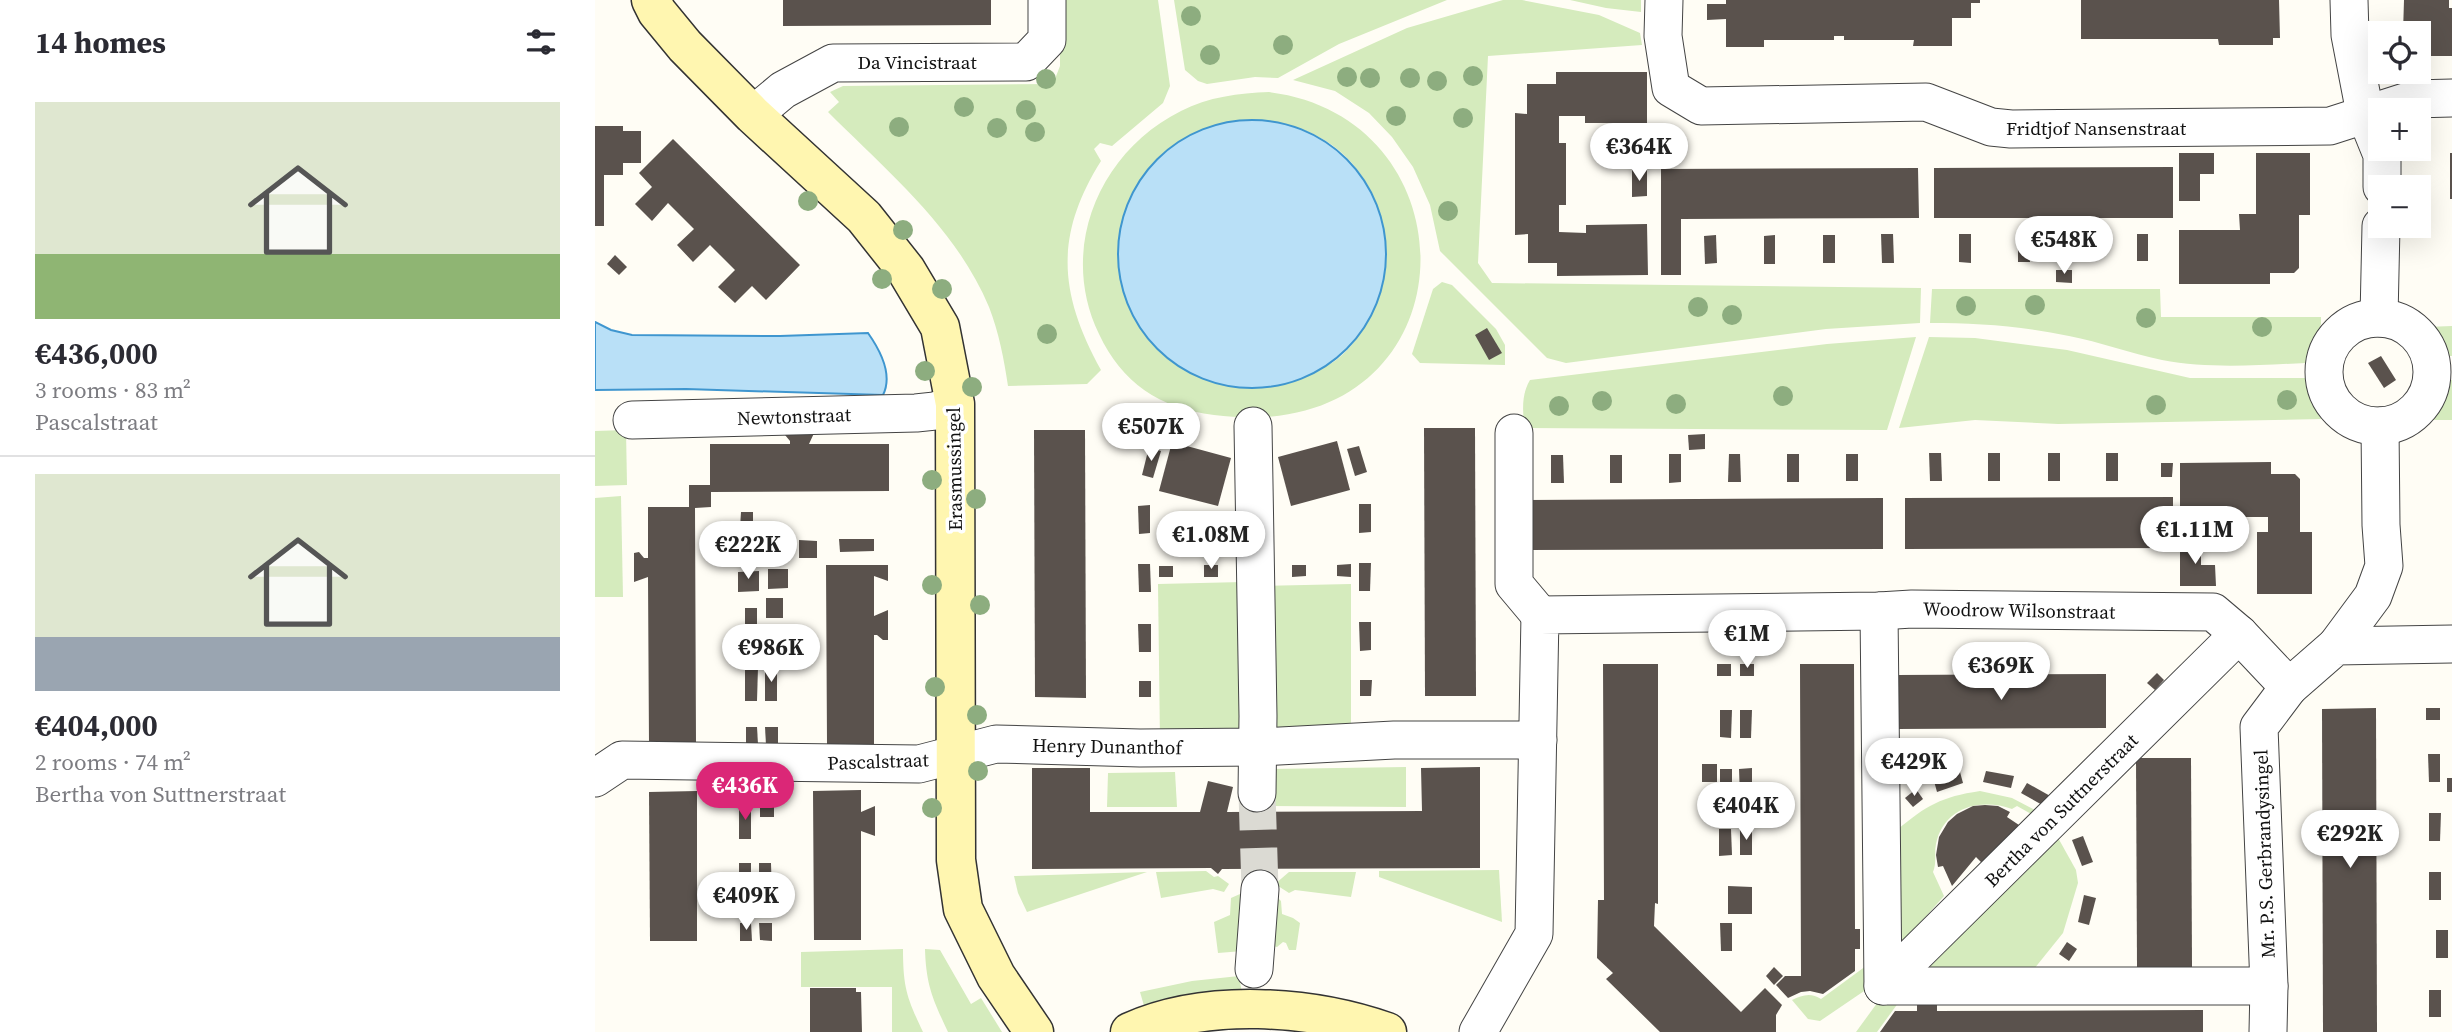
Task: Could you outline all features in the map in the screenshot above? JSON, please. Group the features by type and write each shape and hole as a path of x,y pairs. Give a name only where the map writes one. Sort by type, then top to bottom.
{"street":[{"name":"Erasmussingel","path":"651,0 657,12 685,46 753,115 864,217 906,270 940,327 954,404 956,860 963,909 996,976 1034,1032"},
{"name":"Da Vincistraat","path":"753,115 783,90 833,63 1026,62 1047,40 1047,0"},
{"name":"Fridtjof Nansenstraat","path":"1664,0 1663,36 1671,88 1700,106 1926,102 1991,127 2011,129 2330,126 2365,113"},
{"path":"2349,0 2350,35 2365,113 2382,155 2382,175"},
{"path":"2365,113 2414,99 2452,98"},
{"path":"2379,318 2381,238"},
{"path":"2379,318 2391,319 2407,326 2421,337 2430,353 2433,371 2431,389 2423,405 2409,417 2393,425 2380,426 2357,423 2342,413 2330,399 2324,383 2330,347 2340,333 2355,322 2379,318"},
{"name":"Newtonstraat","path":"632,420 916,413 935,411 954,404"},
{"path":"1253,426 1259,747 1257,793"},
{"path":"2289,687 2336,646 2373,596 2384,566 2380,426"},
{"path":"1478,1032 1534,934 1540,615 1514,584 1514,433"},
{"name":"Woodrow Wilsonstraat","path":"1540,615 1912,609 2213,612 2239,634 2289,687"},
{"path":"1879,611 1883,986 2269,986"},
{"name":"Bertha von Suttnerstraat","path":"1883,986 2239,634"},
{"path":"2336,646 2452,644"},
{"name":"Mr. P.S. Gerbrandysingel","path":"2268,1032 2269,986 2259,727 2289,687"},
{"name":"Henry Dunanthof","path":"956,755 996,744 1140,748 1259,747 1394,740 1538,740"},
{"name":"Pascalstraat","path":"595,778 622,760 919,764 956,755"},
{"path":"1254,969 1260,889"},
{"path":"1131,1032 1200,1012 1254,1009 1305,1012 1387,1032"}],"green space":[{"path":"1060,0 1158,0 1170,86 1163,103 1112,146 1100,143 1094,149 1101,161 1075,215 1069,240 1070,290 1087,342 1101,370 1087,384 1008,386 996,327 975,278 919,202 828,112 839,102 830,92 843,86 1053,84 1060,66"},
{"path":"1174,0 1447,0 1339,44 1278,78 1255,77 1207,84 1198,81 1185,70"},
{"path":"1503,0 1522,0 1599,15 1640,33 1642,45 1488,56 1478,263 1492,283 1921,288 1920,323 1826,329 1566,363 1547,358 1440,251 1430,205 1413,167 1392,137 1369,113 1335,91 1293,80 1407,28"},
{"path":"1570,0 1641,0 1641,12 1606,8"},
{"path":"1269,92 1339,115 1388,159 1415,215 1420,276 1402,335 1362,383 1300,412 1214,415 1194,412 1145,390 1131,379 1108,351 1087,302 1083,269 1085,237 1094,206 1108,177 1128,151 1152,129 1202,102","holes":["1245,120 1277,123 1307,131 1326,141 1346,157 1362,176 1374,198 1386,247 1385,272 1380,296 1365,326 1339,358 1315,369 1221,384 1183,368 1157,348 1138,323 1125,294 1120,264 1121,232 1129,202 1145,174 1167,150 1204,130"]},
{"path":"1442,282 1452,285 1496,329 1505,345 1505,365 1420,363 1412,354 1433,289"},
{"path":"1932,289 2160,289 2161,317 2321,317 2321,324 2306,363 2198,365 2162,360 2081,338 2034,330 1982,324 1930,323"},
{"path":"2452,326 2452,356 2434,356 2426,327"},
{"path":"1916,337 1887,430 1524,428 1524,397 1530,380 1827,344"},
{"path":"1929,337 1975,338 2067,350 2190,378 2307,378 2309,395 2321,419 2058,424 1975,420 1899,428"},
{"path":"2452,380 2452,420 2406,420 2427,396 2432,381"},
{"path":"626,430 627,485 595,486 595,431"},
{"path":"621,496 623,597 595,597 595,498"},
{"path":"1243,582 1243,744 1160,742 1158,584"},
{"path":"1351,584 1351,756 1264,754 1263,586"},
{"path":"1406,767 1406,807 1265,806 1266,769"},
{"path":"1175,772 1177,807 1107,807 1108,773"},
{"path":"1980,791 2012,798 2037,811 2033,815 2017,806 2012,809 1976,805 1965,808 1947,821 1936,844 1933,872 1944,896 1904,941 1898,938 1897,830 1935,803"},
{"path":"2052,827 2076,870 2078,883 2063,933 2034,969 1929,970 1923,961"},
{"path":"1499,870 1502,922 1379,877 1379,871"},
{"path":"1206,871 1229,884 1224,892 1213,889 1161,898 1156,872"},
{"path":"1147,872 1027,912 1014,876"},
{"path":"1289,872 1356,872 1351,897 1295,890 1289,893 1275,884"},
{"path":"1240,894 1248,899 1243,951 1218,953 1214,922 1230,915 1231,898"},
{"path":"1276,896 1281,901 1282,914 1300,923 1296,950 1289,950 1283,942 1277,947 1268,945"},
{"path":"903,949 907,992 923,1032 892,1032 892,987 801,987 801,952"},
{"path":"925,949 940,950 971,1004 981,998 1002,1032 948,1032 931,992"},
{"path":"1870,963 1870,987 1820,1021 1808,1019 1792,1000 1807,995 1821,999"},
{"path":"1239,976 1243,999 1147,1016 1140,992 1192,981"},
{"path":"1883,995 1904,995 1877,1032 1856,1032"}],"water":[{"path":"1252,120 1303,130 1347,159 1376,203 1386,254 1376,305 1347,349 1303,378 1252,388 1201,378 1157,349 1128,305 1118,254 1128,203 1157,159 1201,130"},
{"path":"595,322 611,330 632,335 780,336 868,333 884,363 886,387 883,395 686,389 595,390"}],"building":[{"path":"783,0 991,0 991,25 783,26"},
{"path":"1726,0 1980,0 1980,3 1971,3 1971,18 1952,18 1952,46 1913,46 1914,40 1844,40 1844,36 1834,36 1834,40 1764,40 1764,47 1726,47 1726,19 1707,20 1707,4 1726,4"},
{"path":"2081,0 2279,0 2280,38 2273,38 2273,45 2219,45 2218,39 2081,39"},
{"path":"2404,0 2449,0 2449,8 2452,8 2452,56 2431,56 2431,21 2403,21"},
{"path":"1556,72 1647,72 1647,123 1585,123 1585,116 1559,116 1559,143 1566,143 1566,205 1559,205 1559,232 1586,233 1586,225 1647,224 1648,275 1557,276 1557,263 1528,263 1528,234 1515,235 1515,113 1527,114 1527,84 1556,84"},
{"path":"595,126 623,126 623,131 641,131 641,163 623,163 623,175 604,175 604,226 595,226"},
{"path":"673,139 800,265 766,300 752,286 735,303 718,287 735,270 710,245 693,262 677,245 694,229 668,203 652,221 635,204 652,187 639,173"},
{"path":"2179,153 2214,153 2214,174 2200,174 2200,201 2179,201"},
{"path":"2256,153 2310,153 2310,215 2299,215 2299,268 2294,273 2270,273 2270,284 2179,284 2179,230 2240,230 2239,214 2256,214"},
{"path":"2452,153 2452,199 2450,199"},
{"path":"2173,167 2173,218 1934,218 1934,168"},
{"path":"1918,168 1919,218 1681,219 1681,275 1661,275 1661,169"},
{"path":"1632,169 1647,169 1647,196 1632,197"},
{"path":"1881,234 1893,234 1894,263 1882,263"},
{"path":"1959,234 1971,234 1971,263 1959,262"},
{"path":"2030,234 2030,262 2018,262 2018,235"},
{"path":"2078,234 2089,234 2089,261 2078,261"},
{"path":"2137,234 2148,234 2148,261 2137,261"},
{"path":"1716,235 1717,263 1705,264 1704,236"},
{"path":"1775,235 1775,264 1764,264 1764,236"},
{"path":"1823,235 1835,235 1835,263 1823,263"},
{"path":"615,255 627,267 619,275 607,264"},
{"path":"2056,270 2072,270 2072,283 2056,282"},
{"path":"1487,328 1502,353 1489,360 1475,335"},
{"path":"2381,356 2396,380 2384,388 2368,363"},
{"path":"1424,428 1475,428 1476,696 1425,696"},
{"path":"785,430 815,431 809,444 889,444 889,491 711,492 711,507 695,508 696,745 649,745 648,577 634,582 634,553 639,552 644,558 648,558 648,507 689,507 689,485 710,485 710,444 790,444"},
{"path":"1034,430 1085,430 1086,698 1035,697"},
{"path":"1705,434 1705,449 1689,450 1688,435"},
{"path":"1337,441 1350,490 1291,506 1278,457"},
{"path":"1172,442 1231,458 1218,506 1159,491"},
{"path":"1359,446 1367,472 1355,476 1347,449"},
{"path":"1149,447 1161,451 1153,478 1142,475"},
{"path":"1929,453 1941,453 1942,481 1930,481"},
{"path":"1988,453 2000,453 2000,481 1988,481"},
{"path":"2048,453 2060,453 2060,481 2048,481"},
{"path":"2106,453 2118,453 2118,481 2106,481"},
{"path":"1669,454 1681,454 1681,482 1669,483"},
{"path":"1729,454 1740,454 1741,482 1728,482"},
{"path":"1787,454 1799,454 1799,482 1787,482"},
{"path":"1846,454 1858,454 1858,481 1846,481"},
{"path":"1551,455 1563,455 1564,483 1551,483"},
{"path":"1610,455 1622,455 1622,483 1610,483"},
{"path":"2271,462 2271,474 2295,474 2300,479 2300,532 2312,532 2312,594 2257,594 2257,532 2268,532 2268,517 2180,517 2180,463"},
{"path":"2161,463 2173,463 2172,477 2161,477"},
{"path":"2173,497 2173,548 1905,549 1905,498"},
{"path":"1883,498 1883,549 1527,550 1527,500"},
{"path":"1359,504 1371,504 1371,532 1359,533"},
{"path":"1150,505 1150,533 1139,534 1138,506"},
{"path":"741,512 753,512 753,529 740,529"},
{"path":"839,539 874,539 874,551 840,552"},
{"path":"2180,539 2201,539 2201,565 2215,565 2216,586 2180,586"},
{"path":"799,540 817,541 817,558 799,558"},
{"path":"1359,563 1371,563 1370,591 1359,591"},
{"path":"1138,564 1150,564 1151,592 1139,592"},
{"path":"1351,564 1351,577 1337,576 1337,565"},
{"path":"826,565 888,565 888,581 874,576 874,616 888,610 888,640 874,635 874,744 827,744"},
{"path":"1204,565 1218,565 1218,577 1204,577"},
{"path":"1292,565 1306,565 1306,576 1292,577"},
{"path":"1159,566 1173,566 1173,577 1159,577"},
{"path":"768,569 788,569 788,588 768,589"},
{"path":"759,571 759,591 738,592 738,572"},
{"path":"766,598 783,598 783,618 766,618"},
{"path":"745,608 757,608 757,643 745,643"},
{"path":"1359,622 1371,622 1371,650 1360,651"},
{"path":"1138,624 1151,624 1151,652 1139,652"},
{"path":"768,628 782,628 782,642 768,642"},
{"path":"1603,664 1658,664 1658,904 1655,903 1654,926 1741,1012 1765,988 1782,1005 1776,1015 1776,1032 1660,1032 1606,979 1613,973 1597,958 1598,900 1604,900"},
{"path":"1717,664 1731,664 1731,676 1717,676"},
{"path":"1740,664 1754,664 1754,676 1740,676"},
{"path":"1800,664 1854,664 1855,929 1860,929 1860,949 1855,949 1855,971 1823,994 1801,992 1788,998 1776,985 1785,976 1801,976"},
{"path":"758,667 757,701 745,701 745,668"},
{"path":"765,667 777,667 777,701 765,701"},
{"path":"2157,673 2164,680 2155,690 2147,683"},
{"path":"2106,674 2106,728 1897,729 1897,675"},
{"path":"1360,680 1372,680 1371,696 1360,696"},
{"path":"1139,681 1151,681 1151,697 1139,697"},
{"path":"2376,708 2377,1032 2323,1032 2322,709"},
{"path":"2426,708 2440,708 2440,720 2426,720"},
{"path":"1720,710 1732,710 1731,738 1720,737"},
{"path":"1740,710 1752,710 1751,738 1740,738"},
{"path":"746,727 757,727 758,744 746,744"},
{"path":"765,727 778,727 778,744 766,745"},
{"path":"2428,754 2440,754 2440,782 2429,782"},
{"path":"2136,758 2191,758 2192,967 2137,967"},
{"path":"1702,764 1717,764 1717,782 1702,782"},
{"path":"1480,767 1480,868 1222,869 1218,874 1211,868 1032,869 1032,768 1090,768 1090,812 1200,812 1208,781 1233,787 1227,812 1422,811 1421,768"},
{"path":"1752,768 1752,784 1768,784 1769,796 1740,797 1739,769"},
{"path":"1720,769 1732,769 1732,797 1720,797"},
{"path":"1986,771 2014,776 2011,788 1983,782"},
{"path":"1960,772 1963,783 1937,792 1934,781"},
{"path":"2447,778 2452,778 2452,792 2447,792"},
{"path":"2027,783 2052,797 2046,807 2021,793"},
{"path":"1916,789 1923,799 1913,807 1905,798"},
{"path":"861,790 861,812 875,806 875,836 861,831 861,940 814,940 813,791"},
{"path":"697,791 697,941 650,941 649,792"},
{"path":"760,793 774,793 774,817 760,817"},
{"path":"739,805 751,805 751,839 739,839"},
{"path":"1973,806 1998,806 2010,812 2007,817 2025,829 1987,868 1976,857 1952,886 1943,866 1938,867 1936,855 1939,837 1948,822 1957,814"},
{"path":"2429,813 2441,813 2440,841 2429,841"},
{"path":"1740,828 1752,828 1752,855 1740,855"},
{"path":"1719,829 1731,829 1732,855 1719,856"},
{"path":"2083,836 2093,862 2082,866 2072,840"},
{"path":"739,863 751,863 751,898 739,898"},
{"path":"759,863 771,863 772,898 759,898"},
{"path":"2429,872 2441,872 2441,900 2429,900"},
{"path":"1728,886 1752,887 1752,914 1728,914"},
{"path":"2084,895 2096,898 2089,925 2078,922"},
{"path":"740,923 751,923 752,941 740,941"},
{"path":"759,923 772,923 772,941 760,940"},
{"path":"1720,923 1732,923 1732,951 1721,951"},
{"path":"2436,930 2448,930 2448,958 2436,958"},
{"path":"2067,942 2077,949 2069,961 2059,954"},
{"path":"1774,967 1783,976 1774,985 1766,976"},
{"path":"810,988 856,988 856,992 861,992 862,1032 810,1032"},
{"path":"2429,990 2441,990 2441,1017 2429,1017"},
{"path":"1917,1005 1937,1005 1937,1011 2203,1010 2203,1032 1880,1032 1895,1011 1917,1011"}],"tunnel":[{"path":"1257,793 1260,889"}]}
